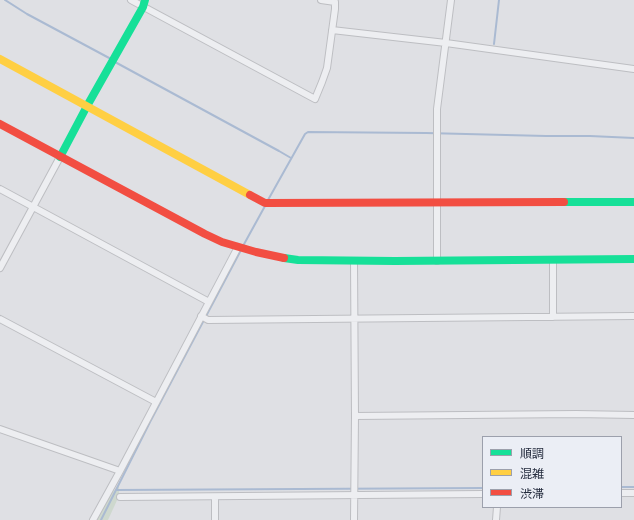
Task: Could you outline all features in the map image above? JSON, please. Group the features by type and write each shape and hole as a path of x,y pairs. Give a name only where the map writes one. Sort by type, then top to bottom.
{"street":[{"path":"130,0 144,3 315,99 326,68 335,2 321,0"},
{"path":"437,261 437,109 451,0"},
{"path":"0,268 144,3"},
{"path":"332,30 446,43 634,69"},
{"path":"0,58 265,203 634,202"},
{"path":"0,124 205,234 222,242 274,256 298,260 354,261 634,259"},
{"path":"0,189 209,302"},
{"path":"93,520 238,247"},
{"path":"553,260 553,317"},
{"path":"354,261 354,520"},
{"path":"201,316 208,320 634,316"},
{"path":"0,319 156,402"},
{"path":"355,416 576,414 634,415"},
{"path":"0,429 120,471"},
{"path":"622,493 634,493"},
{"path":"120,497 482,494"},
{"path":"215,497 215,520"},
{"path":"496,520 497,508"}],"shaded area":[{"path":"119,485 119,496 108,520 95,520 108,497"}],"waterway":[{"path":"5,0 27,14 111,59"},
{"path":"494,44 499,0"},
{"path":"115,62 291,158"},
{"path":"268,200 305,134 308,132 634,138"},
{"path":"243,246 265,206"},
{"path":"101,520 150,422 241,250"},
{"path":"622,487 634,487"},
{"path":"116,490 482,488"}],"traffic: fast":[{"path":"60,157 143,7 145,0"},
{"path":"564,202 634,202"},
{"path":"284,258 298,260 395,261 634,259"}],"traffic: slow":[{"path":"0,59 250,195"}],"traffic: jam":[{"path":"0,124 205,234 222,242 284,258"},
{"path":"250,195 265,203 564,202"}]}
